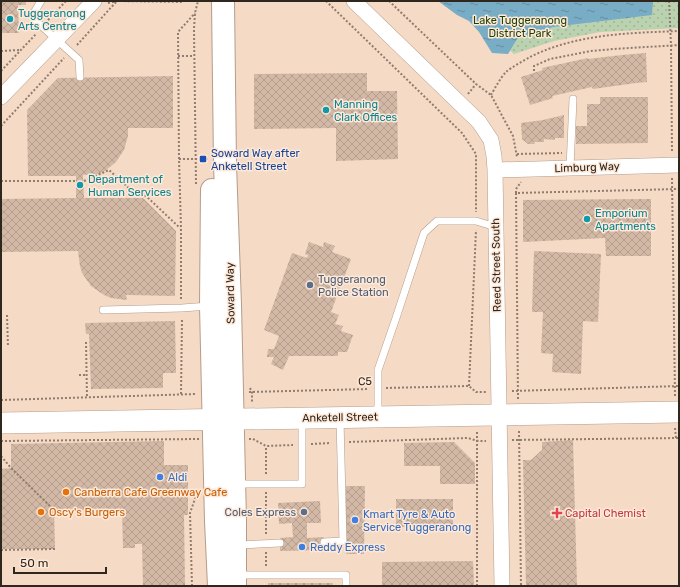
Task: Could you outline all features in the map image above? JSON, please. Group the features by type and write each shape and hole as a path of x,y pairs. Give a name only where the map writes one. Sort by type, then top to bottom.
{"main road":[{"name":"Soward Way","path":"221,306 225,164 222,1"},
{"name":"Soward Way","path":"203,7 221,306 227,579"},
{"name":"Soward Way","path":"223,419 234,484 226,545"}],"street":[{"name":"Reed Street South","path":"354,1 479,122 490,140 494,156 495,170 502,586"},
{"path":"1,97 91,2"},
{"name":"Limburg Way","path":"495,170 675,165"},
{"name":"Anketell Street","path":"1,423 677,412"}],"lane":[{"path":"41,1 35,11 36,21 79,60 80,77"},
{"path":"570,168 573,99"},
{"path":"378,417 378,370 424,233 437,221 476,221 496,227"},
{"path":"104,310 221,306"},
{"path":"324,542 343,541 340,417"},
{"path":"234,484 302,484 302,418"},
{"path":"226,545 280,544"},
{"path":"227,579 266,575 346,575 346,586"}],"path":[{"path":"1,71 66,1"},
{"path":"1,126 116,1 184,1"},
{"path":"198,1 203,7"},
{"path":"326,1 462,133 476,154 476,221 469,386 476,392"},
{"path":"389,1 476,84 491,95 512,136"},
{"path":"669,1 675,165 672,189 675,386 677,412 676,438"},
{"path":"194,29 203,7"},
{"path":"181,394 182,308 178,159 178,32 203,7"},
{"path":"491,95 506,72 524,60 554,47 588,38 609,35 679,31"},
{"path":"534,71 534,66 550,59 614,49 679,45"},
{"path":"1,51 21,50"},
{"path":"178,56 194,56"},
{"path":"178,159 213,159"},
{"path":"84,181 109,170 133,192 146,196 181,228"},
{"path":"523,179 516,189 518,391 679,386"},
{"path":"1,181 76,181"},
{"path":"516,193 679,189"},
{"path":"7,315 8,347"},
{"path":"674,327 679,327"},
{"path":"86,342 87,397"},
{"path":"79,375 86,375"},
{"name":"C5","path":"252,392 469,386"},
{"path":"1,400 198,394"},
{"path":"253,438 266,446 468,438 478,441 477,586"},
{"path":"521,586 519,440 679,438"},
{"path":"1,441 198,439"},
{"path":"266,446 266,575"},
{"path":"1,456 11,468 54,510"},
{"path":"192,586 190,513 199,489"},
{"path":"1,550 55,549"}],"green space":[{"name":"Lake Tuggeranong District Park","path":"456,1 679,1 679,28 600,32 554,41 514,54"}],"water":[{"name":"Lake Tuggeranong District Park","path":"438,1 653,1 652,15 553,27 517,39 508,54 492,53 479,32 469,21 457,15"}],"building":[{"name":"Tuggeranong Arts Centre","path":"1,1 26,1 26,5 18,5 19,33 1,33"},
{"path":"646,53 647,82 593,89 592,87 552,96 553,98 530,105 521,77 543,70 542,68 588,58"},
{"name":"Manning Clark Offices","path":"367,73 367,91 397,91 398,159 336,161 336,128 254,129 254,74"},
{"name":"Department of Human Services","path":"173,76 173,128 128,128 128,136 124,150 116,162 105,171 98,174 83,175 84,198 143,198 176,231 175,296 126,295 127,300 111,298 104,295 91,286 82,273 78,251 1,252 1,199 76,198 76,176 28,176 27,110 58,78"},
{"path":"600,97 648,97 648,143 576,144 576,126 587,126 587,104 600,104"},
{"path":"564,115 564,138 555,138 555,140 544,139 544,142 534,142 535,144 528,144 522,139 521,123"},
{"name":"Emporium Apartments","path":"651,199 651,256 606,256 605,238 523,242 523,200"},
{"name":"Tuggeranong Police Station","path":"309,242 323,247 324,242 335,246 332,252 351,259 331,312 339,315 335,324 343,326 341,331 353,335 347,352 338,352 338,356 289,356 283,370 271,364 274,357 267,357 268,349 274,349 279,336 264,330 292,253 307,258 308,255 305,254"},
{"path":"534,251 601,254 598,322 583,321 581,374 552,372 553,354 541,353 543,312 532,312"},
{"path":"175,321 176,373 163,373 163,388 91,389 89,334 86,334 85,323"},
{"path":"573,440 577,586 526,586 523,460 531,460 542,450 542,442"},
{"path":"164,441 164,465 188,465 188,515 184,515 185,586 143,586 142,544 135,544 135,548 123,548 122,509 54,510 55,549 1,549 1,469 11,468 11,444"},
{"path":"454,442 475,463 475,484 440,484 440,466 404,466 404,443"},
{"name":"Kmart Tyre & Auto Service Tuggeranong","path":"346,486 365,486 364,554 346,554"},
{"path":"396,499 453,499 453,527 396,527"},
{"path":"320,501 321,523 307,523 307,538 324,537 324,550 280,551 280,538 293,537 292,523 279,524 278,503"},
{"path":"473,561 474,586 382,586 382,562"},
{"path":"268,583 333,583 333,586 268,586"}],"place":[{"name":"Tuggeranong Arts Centre","path":"10,19"},
{"name":"Manning Clark Offices","path":"326,110"},
{"name":"Soward Way after Anketell Street","path":"203,159"},
{"name":"Department of Human Services","path":"80,185"},
{"name":"Emporium Apartments","path":"587,219"},
{"name":"Tuggeranong Police Station","path":"310,285"},
{"name":"Aldi","path":"160,477"},
{"name":"Canberra Cafe Greenway Cafe","path":"66,492"},
{"name":"Oscy's Burgers","path":"41,512"},
{"name":"Coles Express","path":"304,512"},
{"name":"Capital Chemist","path":"557,513"},
{"name":"Kmart Tyre & Auto Service Tuggeranong","path":"355,520"},
{"name":"Reddy Express","path":"302,547"}]}
